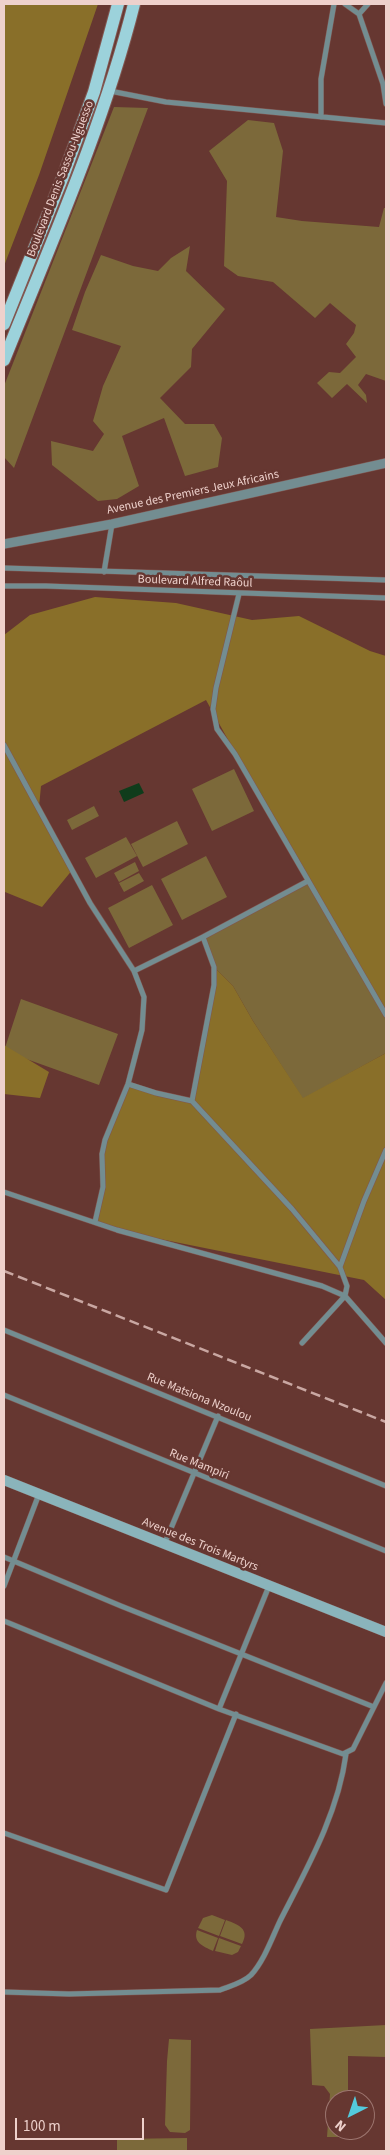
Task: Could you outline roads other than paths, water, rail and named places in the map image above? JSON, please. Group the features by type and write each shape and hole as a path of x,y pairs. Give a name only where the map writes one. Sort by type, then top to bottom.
{"main road":[{"name":"Boulevard Denis Sassou-Nguesso","path":"4,324 64,174 94,92 118,4"},
{"name":"Boulevard Denis Sassou-Nguesso","path":"4,360 77,181 110,91 134,4"},
{"name":"Avenue des Trois Martyrs","path":"4,1480 386,1632"}],"street":[{"path":"321,117 321,79 334,4"},
{"path":"345,4 359,14 382,84 386,104"},
{"path":"359,14 368,4"},
{"path":"110,91 166,102 386,123"},
{"name":"Avenue des Premiers Jeux Africains","path":"4,544 112,524 386,463"},
{"path":"104,572 112,524"},
{"name":"Boulevard Alfred Raôul","path":"4,568 386,580"},
{"name":"Boulevard Alfred Raôul","path":"4,586 386,598"},
{"path":"239,594 216,688 213,715 217,729 237,758 386,1015"},
{"path":"4,745 90,903 134,970 141,986 144,1013 142,1030 128,1084 105,1140 102,1154 103,1187 94,1222"},
{"path":"134,970 203,937 308,882"},
{"path":"192,1102 214,985 214,967 203,937"},
{"path":"128,1084 192,1102 292,1209 340,1267 347,1286 345,1296 302,1343"},
{"path":"340,1267 364,1201 386,1150"},
{"path":"4,1192 55,1207 117,1230 322,1286 345,1296 386,1343"},
{"name":"Rue Matsiona Nzoulou","path":"4,1330 386,1486"},
{"name":"Rue Mampiri","path":"4,1395 386,1551"},
{"path":"164,1544 218,1416"},
{"path":"4,1586 39,1494"},
{"path":"4,1557 374,1708"},
{"path":"218,1709 269,1586"},
{"path":"4,1621 218,1709 346,1754"},
{"path":"4,1992 69,1994 220,1990 235,1985 250,1976 265,1951 312,1858 339,1790 346,1754 353,1749 386,1683"},
{"path":"4,1833 166,1890 236,1714"}],"railway":[{"path":"4,1271 386,1422"}]}
